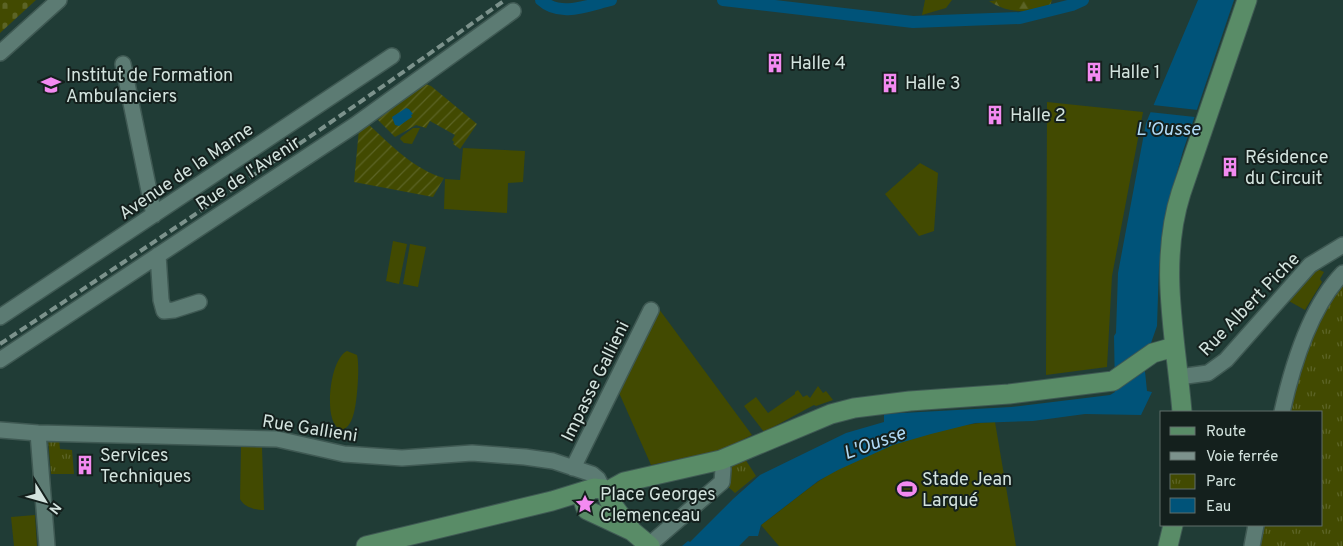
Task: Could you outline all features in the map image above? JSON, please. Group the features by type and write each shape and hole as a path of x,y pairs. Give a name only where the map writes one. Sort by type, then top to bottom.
{"main road":[{"path":"1182,411 1174,347 1169,278 1170,253 1176,211 1201,130 1247,0"},
{"path":"370,546 558,500 598,499 624,482 721,460 831,414 854,408 910,401 1009,394 1113,381 1146,357 1160,350 1174,347"},
{"path":"598,499 649,546"},
{"path":"1168,546 1173,526"}],"street":[{"path":"0,53 59,0"},
{"name":"Rue de l'Avenir","path":"0,360 355,125 513,11"},
{"name":"Avenue de la Marne","path":"0,316 392,56"},
{"path":"123,64 154,215"},
{"name":"Rue Albert Piche","path":"1178,376 1208,373 1226,360 1310,266 1343,245"},
{"path":"158,255 161,300 164,311 174,310 199,302"},
{"path":"1282,411 1289,380 1307,332 1326,295 1343,273"},
{"name":"Impasse Gallieni","path":"573,468 651,310"},
{"name":"Rue Gallieni","path":"0,430 38,433 277,439 344,454 402,458 472,454 525,457 553,461 592,474 598,478 598,499"},
{"path":"38,433 47,546"},
{"path":"649,546 722,482 723,469 721,460"},
{"path":"1252,546 1256,526"}],"green space":[{"path":"0,0 36,0 0,33"},
{"path":"925,0 952,0 946,8 922,15"},
{"path":"1052,0 1049,8 1018,11 1004,8 989,1"},
{"path":"423,83 431,86 477,124 460,149 453,144 452,140 455,135 430,121 426,128 416,125 395,137 375,117"},
{"path":"1047,102 1143,112 1112,276 1107,367 1046,375"},
{"path":"367,123 412,162 422,169 444,178 433,197 354,182 359,129"},
{"path":"413,128 420,128 412,144 404,143 400,139 401,137"},
{"path":"463,148 525,151 523,182 508,183 507,213 444,209 445,179 460,180"},
{"path":"920,163 938,173 934,231 919,236 885,194"},
{"path":"393,241 407,244 399,284 386,281"},
{"path":"410,244 426,247 418,287 403,284"},
{"path":"1315,268 1324,272 1320,279 1322,282 1305,310 1287,300"},
{"path":"1343,282 1343,546 1257,546 1263,526 1323,526 1323,411 1290,411 1304,356 1321,313"},
{"path":"656,305 752,435 722,450 651,465 616,386"},
{"path":"347,351 357,355 357,395 351,421 347,427 340,431 332,418 330,392 337,363"},
{"path":"818,386 823,393 826,391 833,400 814,405 764,432 744,406 756,397 768,413 798,390 803,397 807,395 810,398"},
{"name":"Stade Jean Larqué","path":"995,422 1016,546 779,546 761,525 819,481 857,460 928,433"},
{"path":"48,438 59,439 60,449 72,450 74,474 51,474"},
{"path":"241,446 262,447 264,510 250,508 240,499"},
{"path":"745,459 756,476 735,493 724,483 727,466"},
{"path":"35,515 37,546 14,546 11,517"}],"water":[{"name":"L'Ousse","path":"1198,0 1234,0 1183,151 1170,197 1159,266 1157,326 1151,343 1143,352 1147,391 1152,392 1141,415 1085,414 1033,421 975,423 931,434 893,445 818,481 761,525 758,536 749,536 739,546 682,546 688,541 690,542 760,475 846,433 884,422 884,414 1011,407 1110,395 1115,392 1114,336 1116,333 1118,273 1146,123"},
{"path":"406,108 413,114 411,115 412,117 399,126 395,125 392,117"}],"pier":[{"path":"1151,105 1198,110 1195,117 1149,112"}],"waterway":[{"path":"541,0 557,8 566,9 575,9 611,0"},
{"path":"723,0 913,22 1020,18 1072,5 1083,0"}],"railway":[{"path":"0,344 254,175 505,0"}],"place":[{"name":"Halle 4","path":"775,63"},
{"name":"Halle 1","path":"1094,72"},
{"name":"Halle 3","path":"890,83"},
{"name":"Institut de Formation Ambulanciers","path":"51,85"},
{"name":"Halle 2","path":"995,115"},
{"name":"Résidence du Circuit","path":"1230,167"},
{"name":"Services Techniques","path":"85,465"},
{"name":"Stade Jean Larqué","path":"907,489"},
{"name":"Place Georges Clemenceau","path":"585,504"}]}
